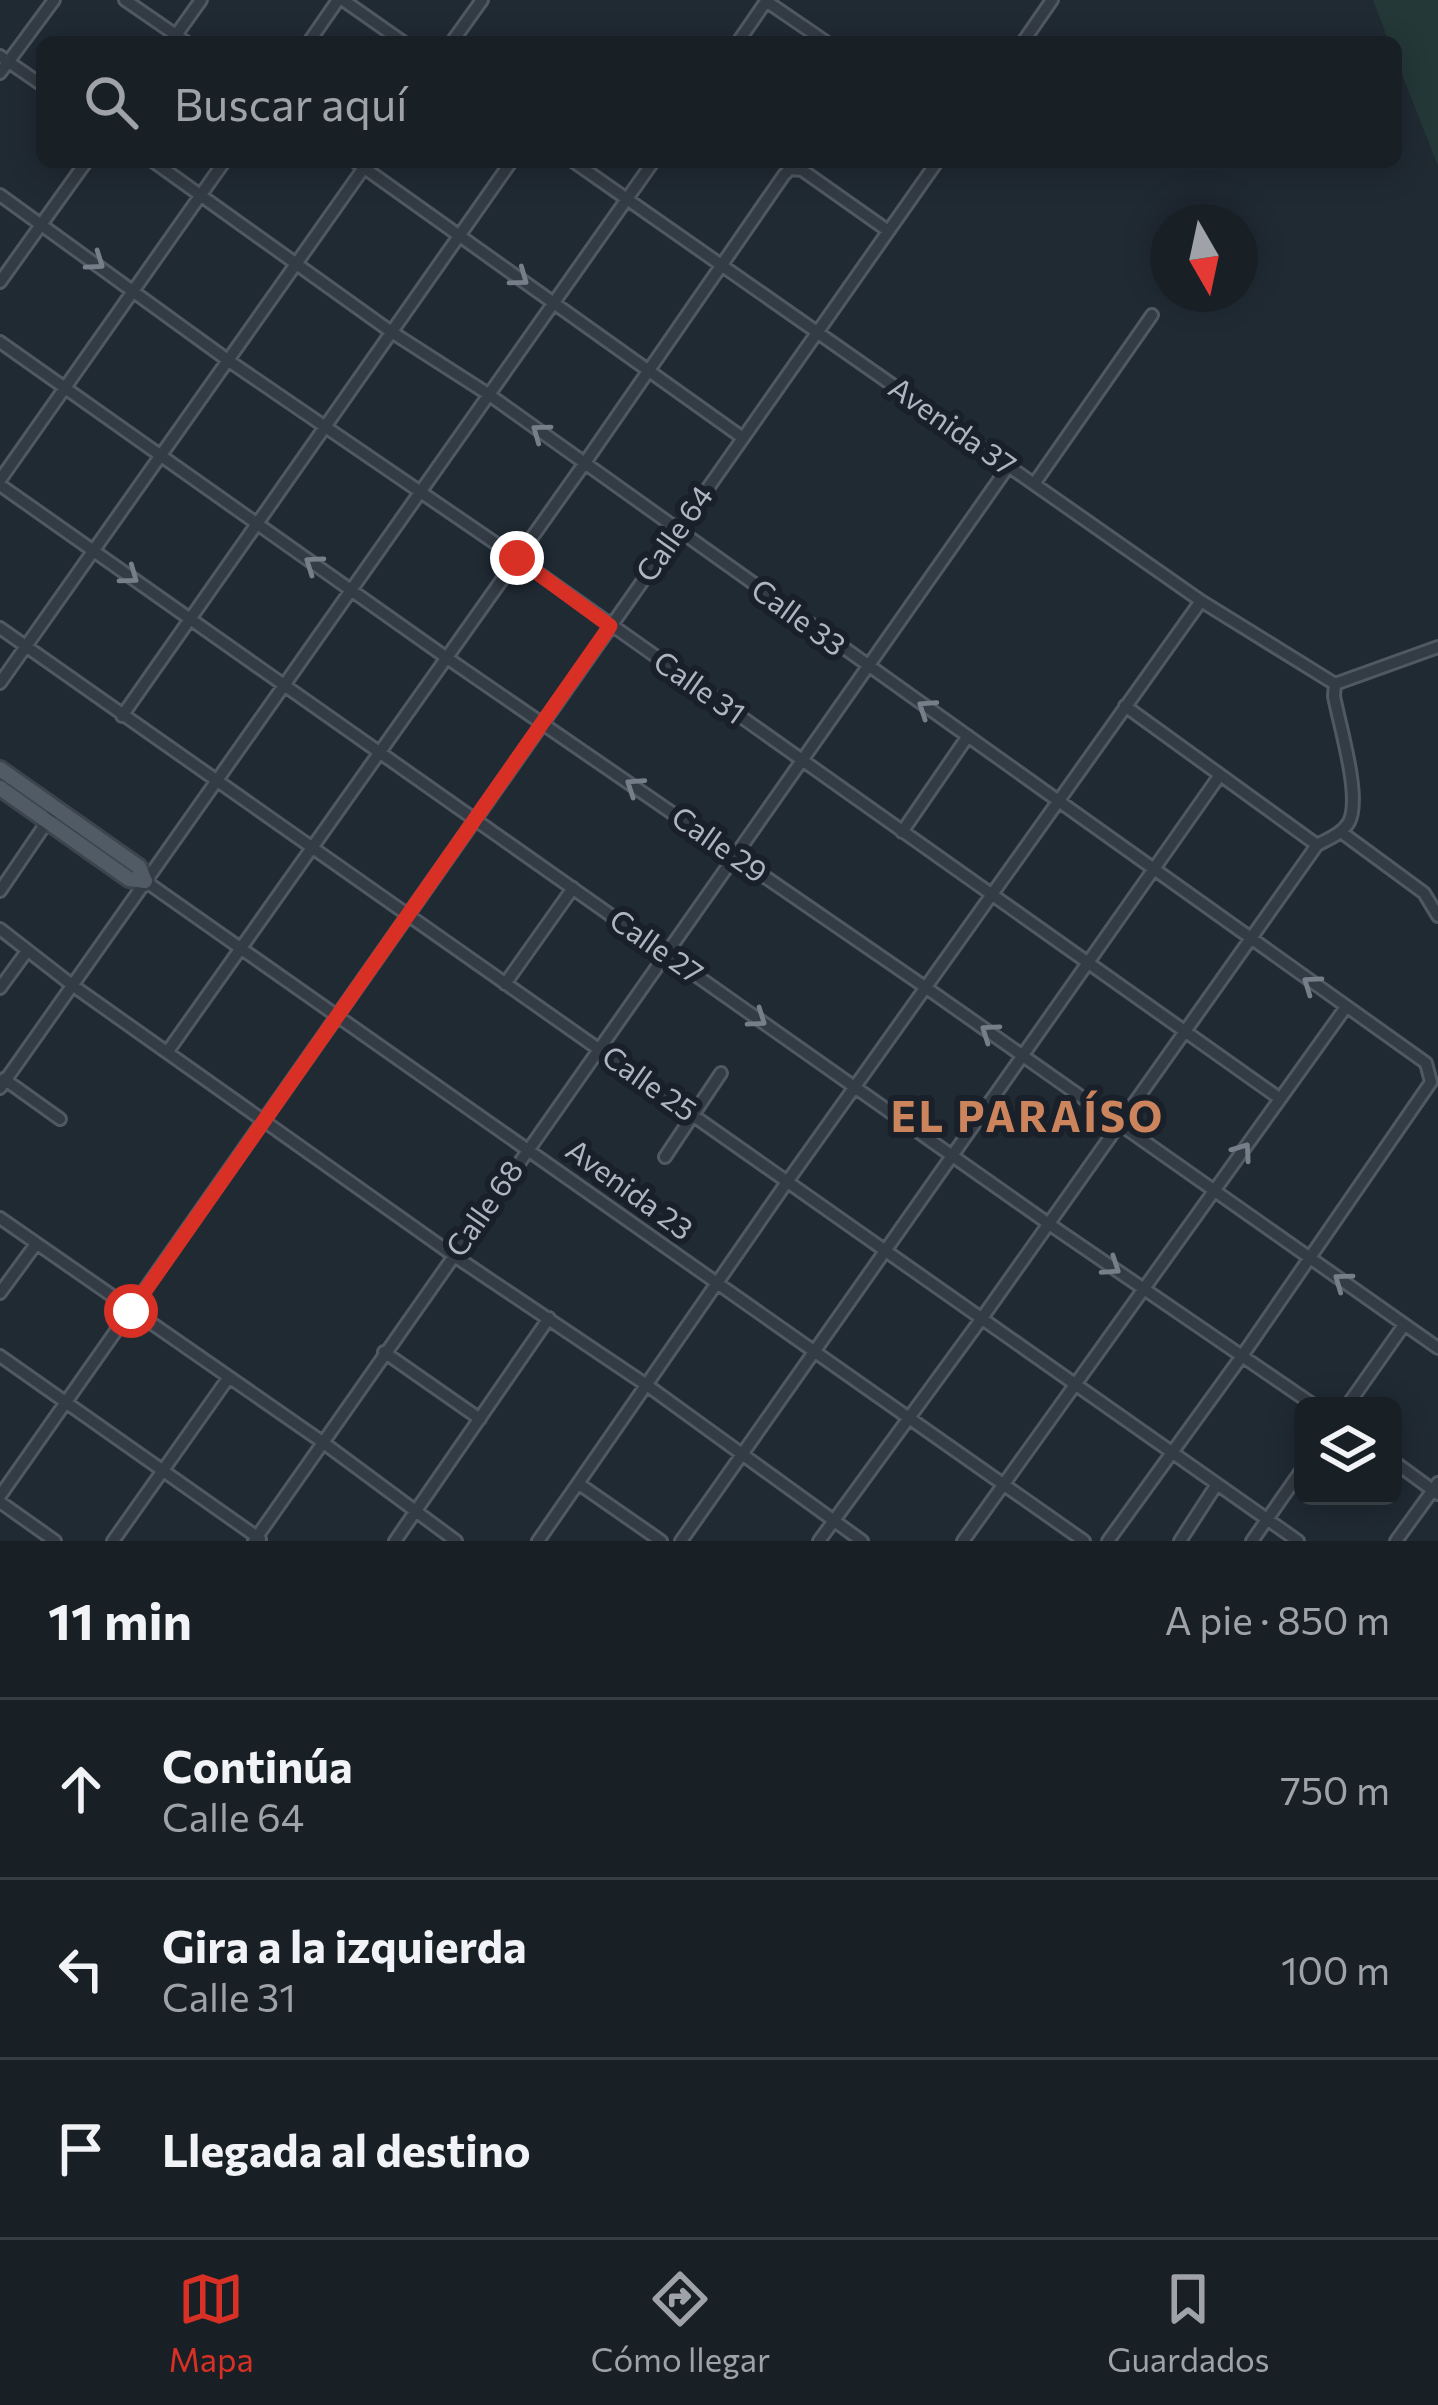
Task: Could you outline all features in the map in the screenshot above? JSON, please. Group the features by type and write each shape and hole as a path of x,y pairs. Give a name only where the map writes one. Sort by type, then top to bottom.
{"main road":[{"name":"Avenida 23","path":"0,769 51,815"},
{"name":"Avenida 23","path":"0,788 140,867 145,881"}],"street":[{"path":"36,82 3,64 54,0"},
{"path":"124,0 173,36"},
{"path":"180,36 201,0"},
{"path":"313,36 340,0 394,36"},
{"path":"456,36 482,0"},
{"path":"1027,36 1052,0"},
{"path":"742,36 767,1 817,36"},
{"path":"0,281 82,168"},
{"name":"Calle 33","path":"163,168 1426,1063 1431,1082 1310,1258"},
{"path":"0,483 220,168"},
{"path":"0,683 230,361 360,168"},
{"path":"369,168 742,438"},
{"path":"122,716 507,168"},
{"name":"Avenida 37","path":"582,168 1201,601 1335,684"},
{"path":"60,1119 2,1082 648,168"},
{"name":"Calle 64","path":"0,1499 933,168"},
{"path":"167,1051 790,169 802,170 887,230"},
{"name":"Calle 31","path":"0,195 1279,1098"},
{"path":"1034,484 1152,314"},
{"name":"Calle 29","path":"0,342 1438,1348"},
{"name":"Calle 68","path":"258,1540 321,1441 1008,467"},
{"name":"Calle 27","path":"0,483 952,1156 1302,1397"},
{"path":"538,1541 1201,601"},
{"name":"Calle 25","path":"0,628 1298,1541"},
{"path":"818,1541 1317,844 1341,832 1353,811 1335,684 1438,647"},
{"path":"1125,706 1317,844"},
{"path":"902,832 968,736"},
{"path":"681,1541 1220,775"},
{"path":"0,890 51,815"},
{"path":"1341,832 1424,892 1438,916"},
{"name":"Avenida 23","path":"145,881 1084,1541"},
{"path":"506,984 573,889"},
{"path":"0,929 72,985 862,1541"},
{"path":"0,988 27,951"},
{"path":"963,1541 1346,1007"},
{"path":"665,1157 721,1073"},
{"path":"0,1218 456,1541"},
{"path":"0,1293 35,1244"},
{"path":"1108,1541 1310,1258"},
{"path":"395,1541 549,1318"},
{"path":"1353,1397 1404,1325"},
{"path":"384,1352 479,1419"},
{"path":"0,1356 258,1540"},
{"path":"112,1541 229,1377"},
{"path":"1396,1541 1436,1489 1402,1467"},
{"path":"1252,1541 1294,1481"},
{"path":"579,1484 661,1541"},
{"path":"1180,1541 1217,1484"},
{"path":"0,1499 55,1541"}],"green space":[{"path":"1373,0 1438,0 1438,166 1402,74 1402,36 1387,36"}],"district":[{"name":"EL PARAÍSO","path":"1028,1117"}],"route":[{"path":"131,1311 610,626 517,558"}]}
